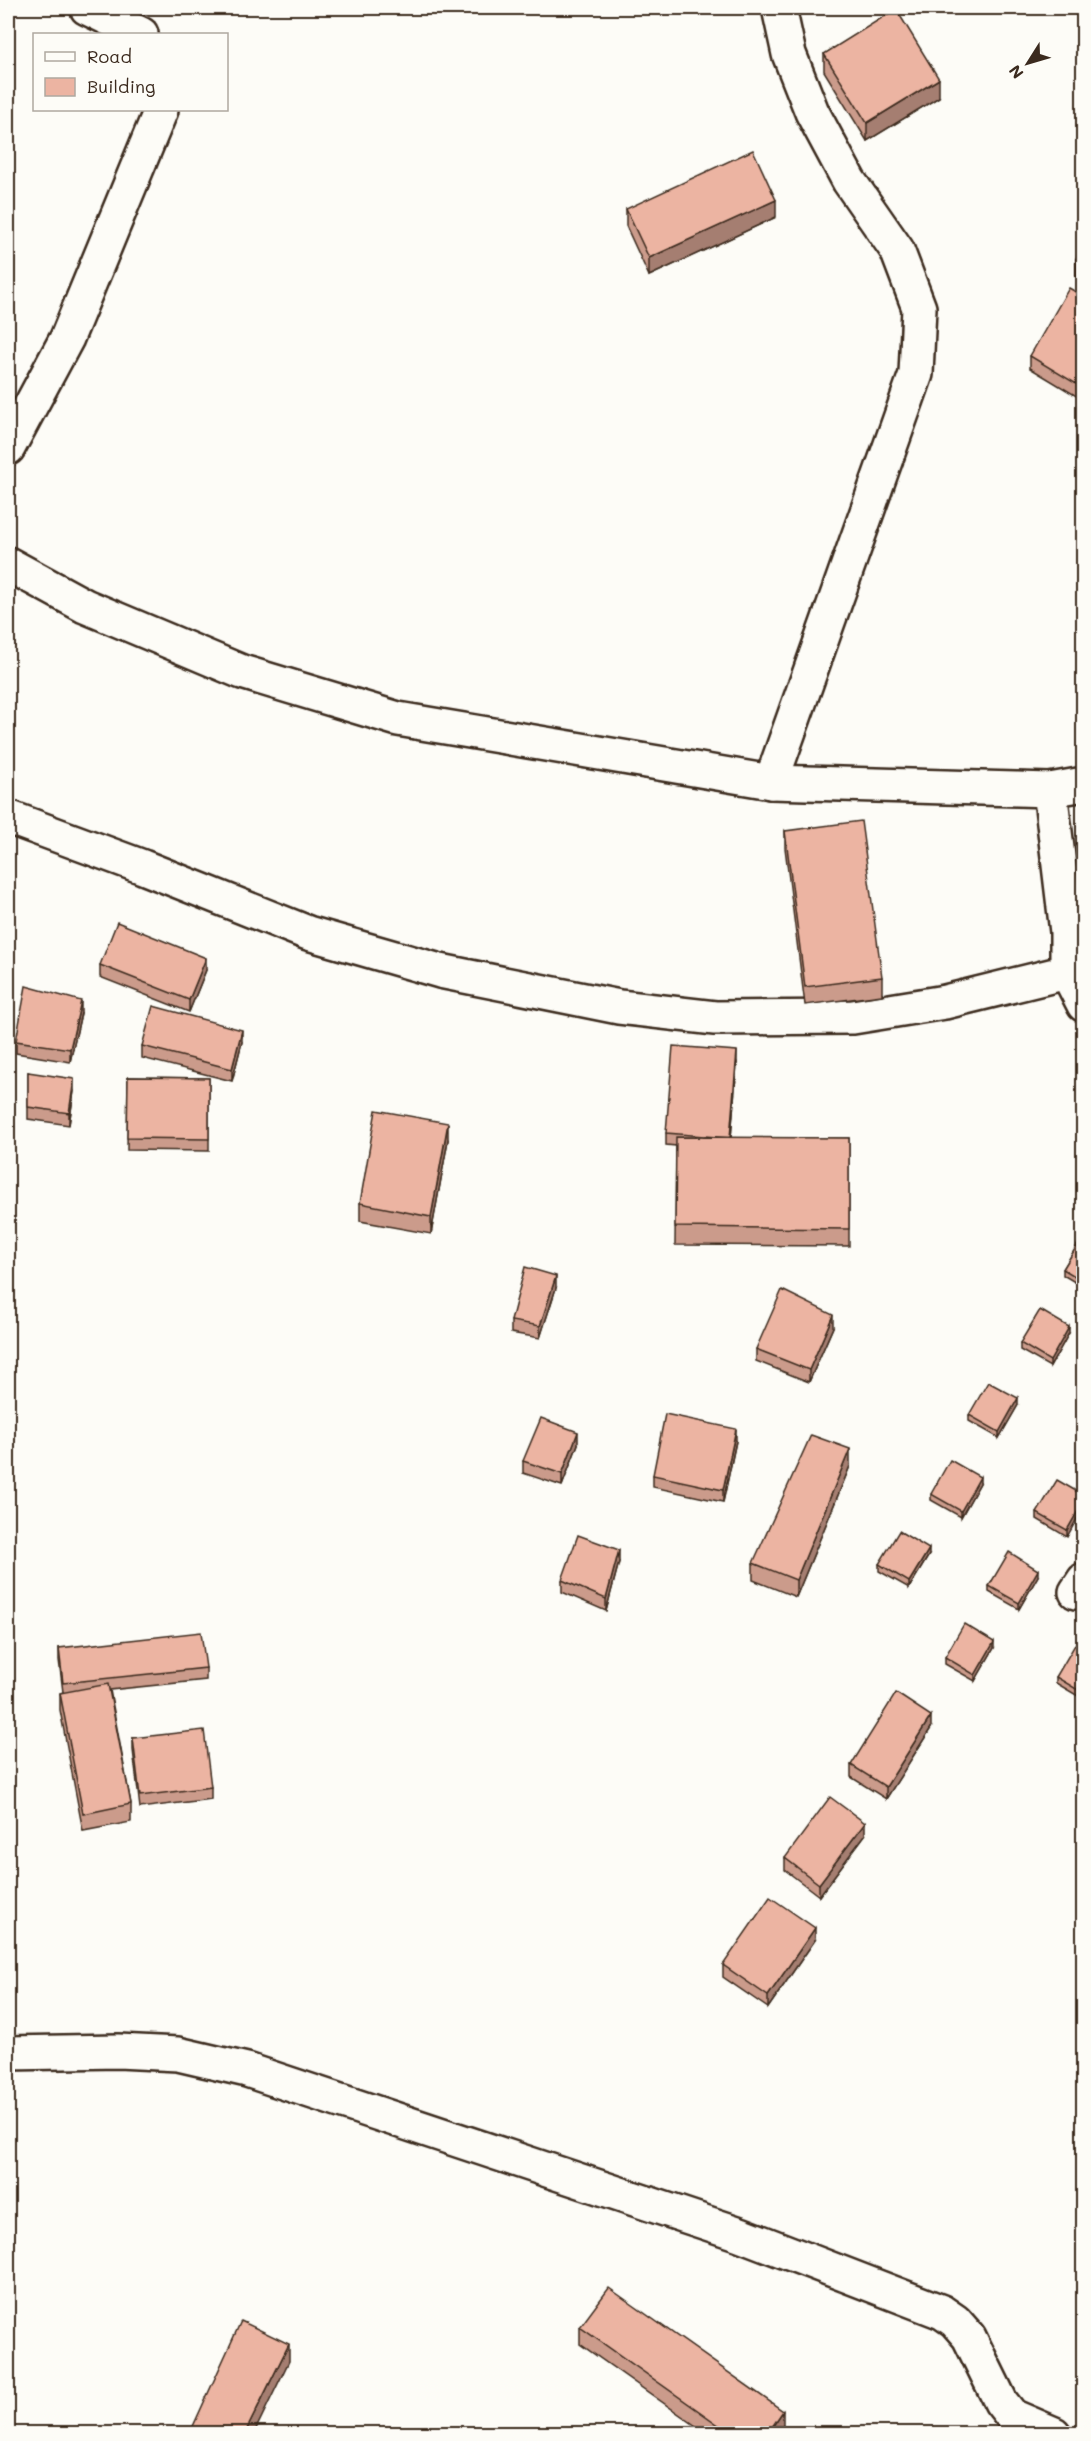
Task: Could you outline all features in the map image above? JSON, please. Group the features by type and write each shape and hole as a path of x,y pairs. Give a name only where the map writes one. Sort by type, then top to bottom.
{"street":[{"path":"87,8 139,33"},
{"path":"771,782 916,374 919,308 897,250 849,181 812,112 789,54 779,8"},
{"path":"8,448 67,338 161,111"},
{"path":"8,564 85,606 242,672 398,719 771,782 1050,790 1083,784"},
{"path":"1050,790 1067,932 1067,972 1083,1005"},
{"path":"8,817 143,867 308,933 440,971 619,1007 715,1018 853,1017 945,1002 1067,972"},
{"path":"8,2053 117,2051 178,2054 247,2070 740,2234 942,2312 955,2321 969,2337 1001,2402 1012,2416 1054,2433"}],"building":[{"path":"896,9 939,79 867,123 824,54"},
{"path":"753,150 776,200 649,258 626,209"},
{"path":"1083,244 1083,263 1076,259"},
{"path":"1069,288 1083,296 1083,388 1030,356"},
{"path":"861,821 882,977 805,987 785,831"},
{"path":"117,922 206,958 189,1000 100,965"},
{"path":"26,986 81,1001 70,1049 16,1041"},
{"path":"153,1006 242,1030 232,1069 142,1046"},
{"path":"673,1046 737,1051 730,1138 666,1133"},
{"path":"28,1072 74,1079 69,1113 28,1107"},
{"path":"128,1077 209,1078 209,1139 127,1138"},
{"path":"376,1110 448,1123 431,1217 360,1203"},
{"path":"676,1137 849,1138 849,1229 675,1227"},
{"path":"1083,1236 1083,1281 1063,1269"},
{"path":"525,1267 556,1276 540,1326 511,1321"},
{"path":"782,1290 833,1315 809,1370 756,1349"},
{"path":"1040,1310 1069,1327 1050,1361 1020,1343"},
{"path":"988,1382 1018,1398 999,1432 969,1415"},
{"path":"665,1414 736,1429 723,1490 653,1475"},
{"path":"541,1418 578,1432 562,1474 523,1461"},
{"path":"811,1435 850,1449 796,1580 753,1563"},
{"path":"950,1460 980,1477 961,1511 931,1494"},
{"path":"1057,1480 1083,1495 1083,1502 1067,1530 1037,1513"},
{"path":"899,1531 929,1549 909,1582 879,1564"},
{"path":"578,1535 619,1550 606,1599 562,1580"},
{"path":"1009,1552 1038,1570 1019,1603 989,1586"},
{"path":"964,1624 994,1642 975,1675 945,1657"},
{"path":"201,1632 206,1668 63,1683 59,1648"},
{"path":"1076,1643 1083,1648 1083,1693 1056,1677"},
{"path":"108,1684 131,1804 83,1814 60,1693"},
{"path":"896,1693 931,1716 886,1787 851,1765"},
{"path":"204,1730 211,1787 140,1796 133,1738"},
{"path":"830,1797 865,1823 819,1884 785,1858"},
{"path":"770,1897 815,1928 768,1996 723,1965"},
{"path":"609,2288 783,2411 768,2433 730,2433 580,2327"},
{"path":"241,2321 289,2344 245,2433 190,2433"}]}
